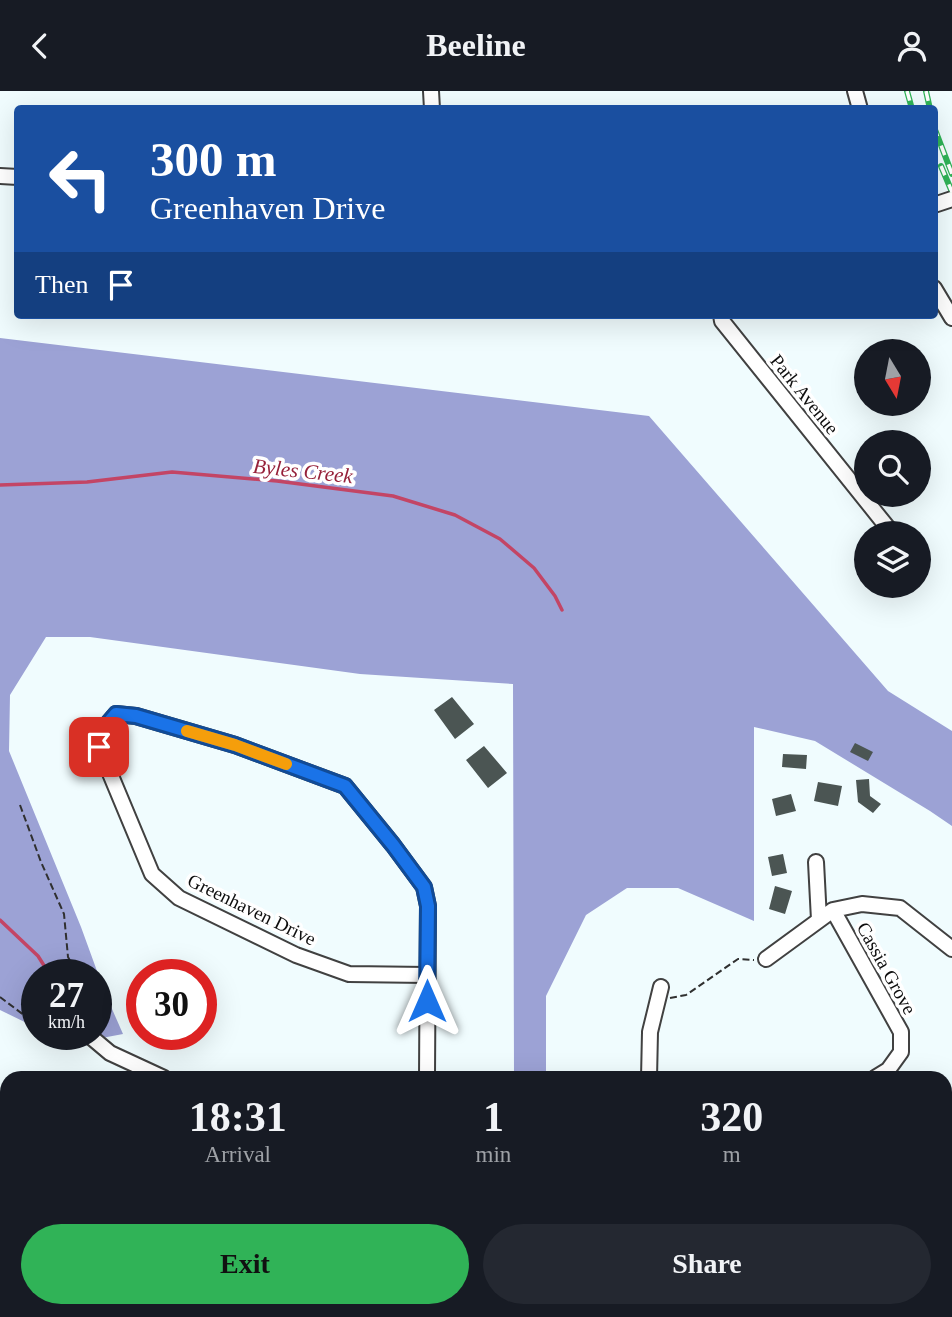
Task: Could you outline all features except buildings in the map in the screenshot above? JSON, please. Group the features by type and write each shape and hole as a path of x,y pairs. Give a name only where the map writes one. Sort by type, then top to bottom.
{"street":[{"path":"938,295 952,318"},
{"name":"Park Avenue","path":"722,319 882,521"},
{"name":"Greenhaven Drive","path":"427,975 349,974 296,955 179,898 152,874 99,747 98,735 116,714 136,716 235,745 345,786 424,887 428,906 427,1071"},
{"path":"816,862 819,920"},
{"path":"766,958 833,910 862,904 900,908 952,949"},
{"name":"Cassia Grove","path":"833,910 901,1032 901,1052 886,1071"},
{"path":"649,1071 650,1032 659,994"},
{"path":"106,1050 149,1071"}],"path":[{"path":"20,805 41,863 64,914 69,959"},
{"path":"659,994 686,995 738,959 750,961 766,958"},
{"path":"0,997 21,1013"}],"shaded area":[{"path":"0,338 649,416 888,691 952,731 952,826 815,741 754,727 754,921 678,888 627,888 586,915 546,996 546,1071 514,1071 513,684 360,674 90,637 46,637 10,695 9,751 93,959 21,959 21,1020 0,1010"},
{"path":"112,1009 123,1034 112,1036"}],"waterway":[{"name":"Byles Creek","path":"0,485 87,482 172,472 277,481 393,496 455,515 500,539 534,568 562,610"},
{"path":"0,920 40,959"}],"railway":[{"path":"907,91 911,105"},
{"path":"926,91 929,105"},
{"path":"938,137 952,174"},
{"path":"941,166 952,192"}],"slow traffic":[{"path":"187,731 286,764"}],"route":[{"path":"99,747 98,735 116,714 136,716 235,745 345,786 424,887 428,906 427,1001"}]}
